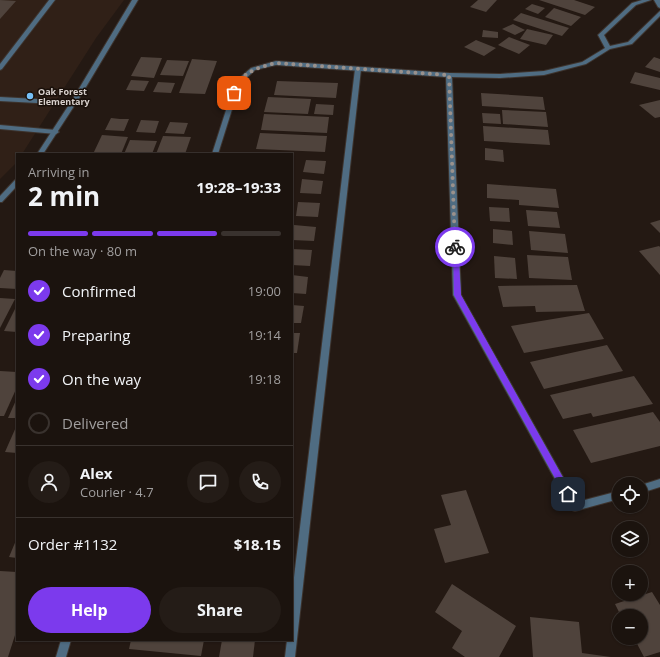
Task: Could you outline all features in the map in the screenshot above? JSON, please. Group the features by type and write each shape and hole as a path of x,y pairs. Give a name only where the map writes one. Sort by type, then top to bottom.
{"street":[{"path":"0,68 52,0"},
{"path":"41,153 56,132 110,38 135,0"},
{"path":"608,48 601,35 634,4 648,0"},
{"path":"657,0 660,6"},
{"path":"215,153 237,83 253,69 276,63 449,75 500,76 544,73 584,63 608,48 630,43 660,13"},
{"path":"293,631 358,69"},
{"path":"449,75 457,295 575,507 612,497"},
{"path":"0,99 73,103"},
{"path":"0,127 56,132"},
{"path":"0,200 16,183"},
{"path":"648,487 660,483"},
{"path":"61,657 66,641"},
{"path":"290,657 292,641"}],"shaded area":[{"name":"Oak Forest Elementary","path":"0,0 124,0 96,38 23,153 16,153 16,163 0,179"}],"building":[{"path":"0,0 16,1 0,19"},
{"path":"478,0 497,0 486,12 470,7"},
{"path":"539,0 574,0 595,7 585,15"},
{"path":"532,4 545,8 538,14 525,9"},
{"path":"554,8 581,17 571,26 545,17"},
{"path":"521,13 569,28 562,36 513,20"},
{"path":"513,24 525,30 515,35 502,29"},
{"path":"527,29 553,35 546,45 520,39"},
{"path":"483,30 498,32 498,38 482,37"},
{"path":"509,37 530,45 519,54 498,45"},
{"path":"476,40 496,48 484,56 464,47"},
{"path":"141,57 162,58 154,78 131,76"},
{"path":"654,57 660,59 660,72 645,67"},
{"path":"192,59 217,61 205,94 179,93"},
{"path":"167,60 189,61 183,76 160,75"},
{"path":"635,72 660,78 660,90 630,83"},
{"path":"131,80 149,81 144,91 126,90"},
{"path":"277,81 338,83 336,98 274,95"},
{"path":"158,82 175,83 171,93 153,92"},
{"path":"481,93 543,97 545,110 482,106"},
{"path":"268,97 311,99 308,114 264,112"},
{"path":"660,100 660,117 655,118 639,105"},
{"path":"316,104 334,105 333,115 314,114"},
{"path":"502,110 546,112 548,127 503,124"},
{"path":"482,113 500,114 501,124 483,123"},
{"path":"264,114 329,117 327,133 261,130"},
{"path":"111,118 129,119 124,131 105,130"},
{"path":"141,120 159,121 155,133 136,132"},
{"path":"170,122 188,123 184,134 165,133"},
{"path":"483,126 548,130 550,145 484,141"},
{"path":"260,133 327,136 325,152 256,149"},
{"path":"102,135 128,137 121,153 93,153"},
{"path":"163,136 191,137 185,153 156,153"},
{"path":"130,140 157,141 152,153 124,153"},
{"path":"485,148 503,150 504,162 485,160"},
{"path":"306,160 326,161 324,174 303,172"},
{"path":"302,179 323,181 321,194 300,193"},
{"path":"487,184 556,189 559,208 519,205 519,200 487,198"},
{"path":"298,202 320,203 318,217 296,216"},
{"path":"489,207 509,208 510,222 490,221"},
{"path":"526,210 557,212 560,228 528,226"},
{"path":"660,220 660,233 650,223"},
{"path":"294,225 316,227 314,241 293,240"},
{"path":"493,229 512,231 513,245 493,243"},
{"path":"529,231 565,234 568,253 531,250"},
{"path":"660,247 660,275 639,251"},
{"path":"293,249 312,250 310,266 293,265"},
{"path":"527,255 568,257 572,280 529,278"},
{"path":"494,256 515,258 517,279 495,278"},
{"path":"4,270 16,271 16,289 0,288 0,278"},
{"path":"293,275 308,277 306,294 293,293"},
{"path":"577,285 585,311 536,312 535,306 503,307 498,286"},
{"path":"0,298 15,299 0,328"},
{"path":"293,305 304,306 301,323 293,323"},
{"path":"16,307 16,332 4,331"},
{"path":"589,313 604,339 524,353 511,326"},
{"path":"293,333 300,333 297,353 293,353"},
{"path":"607,345 623,371 544,389 530,362"},
{"path":"0,371 16,372 16,389 4,416 0,416"},
{"path":"634,376 653,404 593,417 591,413 563,419 550,395"},
{"path":"16,400 16,418 8,418"},
{"path":"653,412 660,422 660,446 591,463 573,430"},
{"path":"16,427 16,453 5,452"},
{"path":"466,490 489,553 445,563 434,529 451,525 441,495"},
{"path":"16,540 16,558 9,557"},
{"path":"0,571 16,572 16,632 8,657 0,657"},
{"path":"452,584 516,626 499,657 465,657 452,648 462,631 435,612"},
{"path":"652,592 660,605 660,652 644,657 638,645 648,645 648,609 618,609 615,604 624,601 648,601 648,593"},
{"path":"530,617 579,622 582,653 611,657 533,657"},
{"path":"131,641 204,641 201,656 129,649"},
{"path":"222,641 255,641 253,657 219,657"}],"way so far":[{"path":"234,93 237,83 253,69 276,63 449,75 455,247"}],"place":[{"name":"Oak Forest Elementary","path":"30,96"}],"route":[{"path":"455,247 457,295 568,494"}]}
